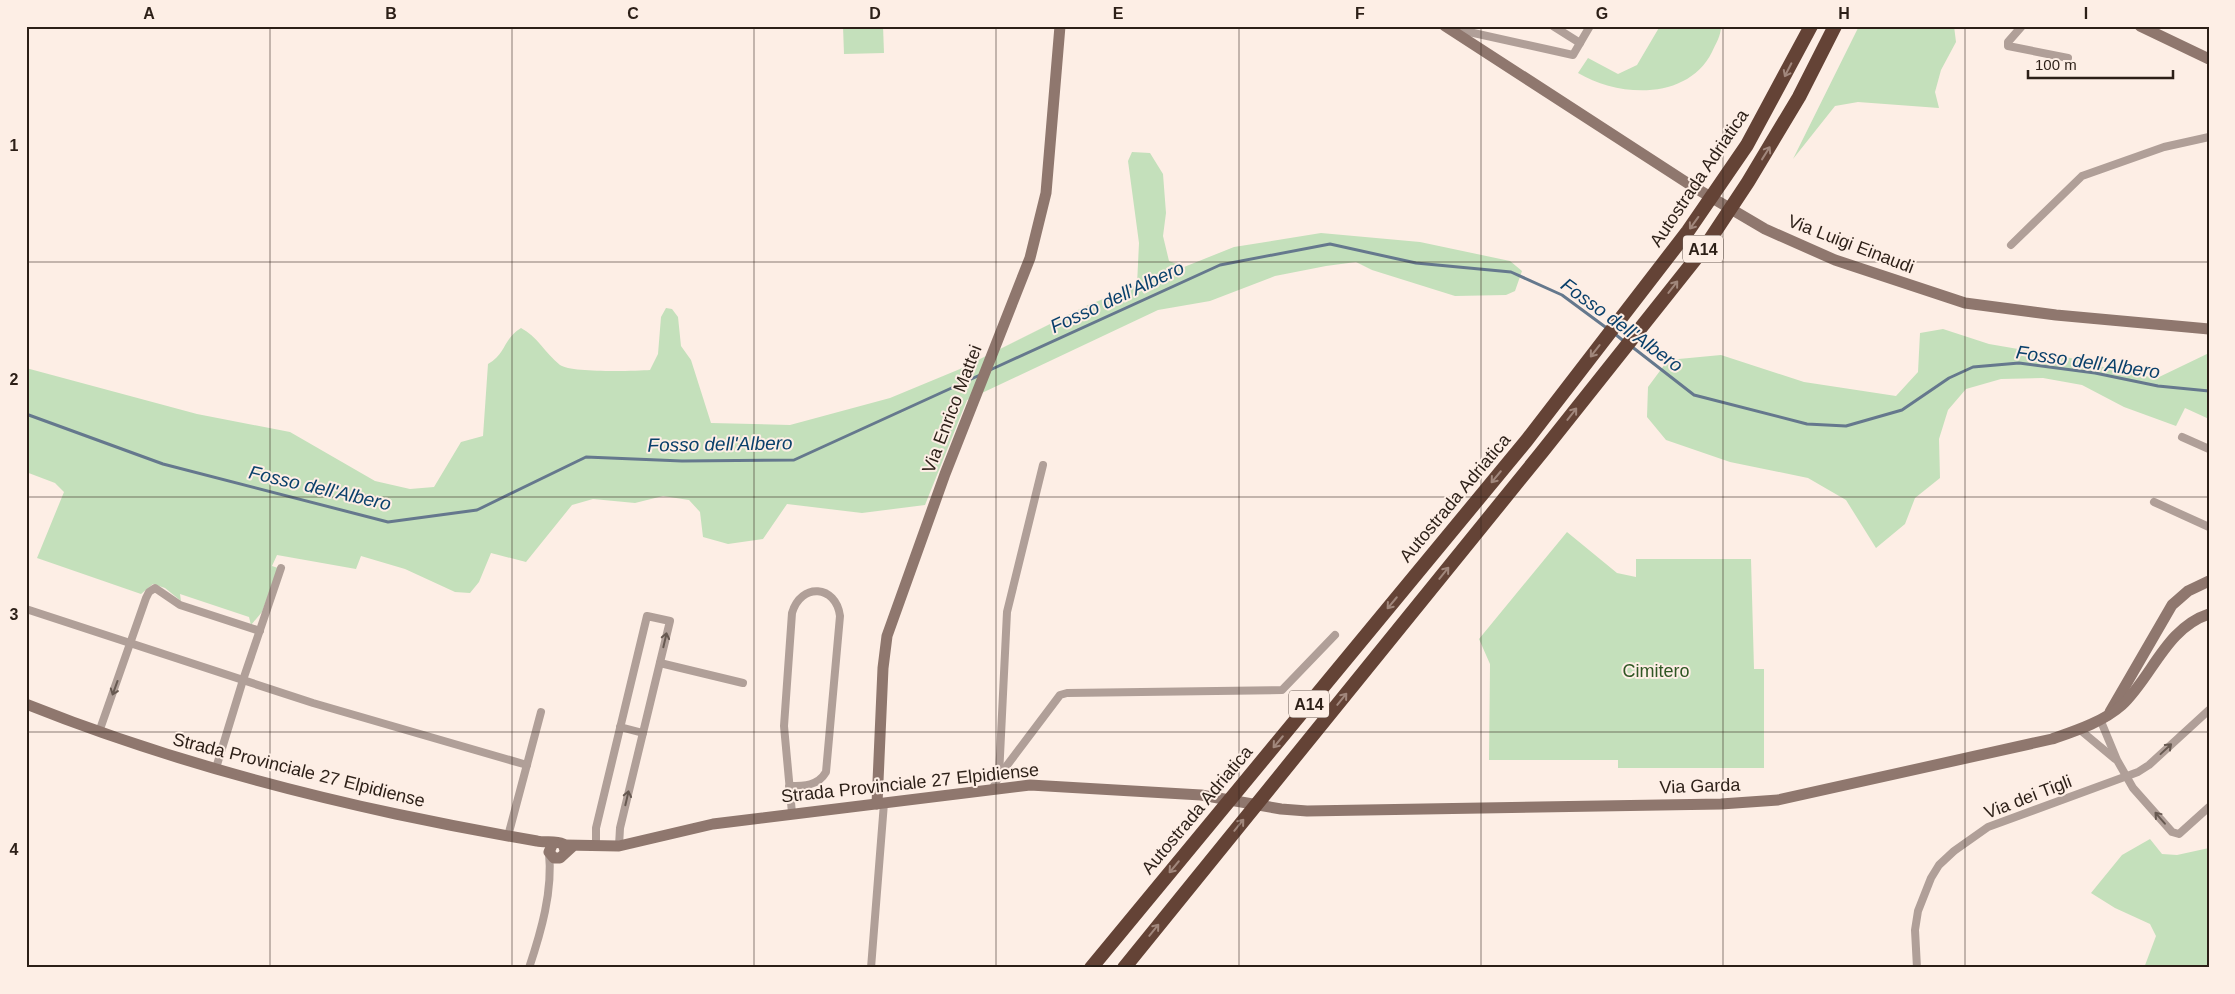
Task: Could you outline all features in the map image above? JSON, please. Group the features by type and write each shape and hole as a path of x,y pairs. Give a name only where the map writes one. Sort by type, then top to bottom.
{"highway":[{"name":"Autostrada Adriatica","path":"1091,968 1527,440 1716,192 1766,112 1811,26"},
{"name":"A14","path":"1124,968 1542,452 1705,247 1748,182 1799,97 1835,26"}],"main road":[{"name":"Via Enrico Mattei","path":"881,804 883,668 888,636 915,554 1030,258 1046,193 1060,26"},
{"path":"2140,26 2209,59"},
{"name":"Via Luigi Einaudi","path":"1446,27 1700,190 1765,229 1835,260 1965,303 2056,315 2209,329"},
{"path":"2104,716 2172,605 2188,591 2209,580"},
{"name":"Via Garda","path":"1281,809 1343,811 1721,804 1778,800 2052,739 2079,729 2121,706 2178,633 2197,618 2209,614"},
{"name":"Strada Provinciale 27 Elpidiense","path":"26,704 138,746 280,788 558,848 619,846 713,824 792,813 881,804 993,788 1048,784 1201,795 1281,809"}],"street":[{"path":"1553,26 1580,43 1590,26"},
{"path":"2022,26 2008,42 2008,46 2068,58"},
{"name":"Via Luigi Einaudi","path":"1446,27 1468,30 1573,55 1580,43"},
{"path":"2010,245 2082,176 2164,147 2209,137"},
{"path":"2182,437 2209,450"},
{"path":"999,776 1008,612 1043,465"},
{"path":"2154,502 2209,527"},
{"path":"216,768 243,680 281,568"},
{"path":"99,732 146,598 149,592 155,588 180,605 260,631"},
{"path":"790,786 814,783 823,778 826,772 840,616 839,607 834,599 827,593 818,591 809,592 801,596 792,613 784,726 792,813"},
{"path":"26,609 389,726 527,765"},
{"path":"596,847 596,828 647,616 670,621 620,828 619,846"},
{"path":"993,788 999,776 1060,695 1077,693 1282,690 1335,635"},
{"path":"660,663 743,683"},
{"name":"Via dei Tigli","path":"1917,968 1914,930 1918,911 1930,878 1944,860 1988,827 2138,772 2149,765 2209,710"},
{"path":"508,836 541,712"},
{"path":"2104,716 2117,760 2133,788 2172,832 2180,834 2186,830 2209,806"},
{"path":"620,727 643,733"},
{"path":"2079,729 2117,760"},
{"path":"872,968 881,804"},
{"path":"529,968 539,934 551,872 558,848"},
{"path":"551,872 558,848"}],"green space":[{"path":"843,26 883,26 884,53 844,54"},
{"path":"1660,26 1721,26 1717,42 1701,68 1687,79 1670,86 1652,90 1633,90 1613,87 1578,73 1588,58 1618,74 1637,65"},
{"path":"1859,26 1954,26 1956,42 1941,70 1935,92 1939,108 1858,102 1835,106 1793,159"},
{"path":"1132,152 1150,153 1163,174 1166,213 1163,236 1169,261 1184,267 1234,247 1321,233 1420,242 1510,261 1522,271 1515,291 1506,295 1455,296 1372,270 1356,262 1275,276 1210,301 1158,310 967,400 925,505 862,513 787,504 763,539 728,544 703,537 700,512 689,500 663,496 635,503 593,499 572,505 526,562 491,553 479,582 470,593 455,592 405,569 361,556 356,569 277,555 272,566 278,568 262,612 251,625 249,617 180,594 181,601 165,588 153,584 141,594 37,558 64,492 55,483 26,472 26,368 197,414 290,432 375,481 410,489 434,487 461,442 483,436 488,364 494,360 510,337 521,328 527,331 560,365 566,368 603,371 650,370 658,354 661,317 666,308 672,309 678,317 681,346 691,360 711,423 790,425 890,398 960,369 1086,306 1137,285 1139,243 1128,161"},
{"path":"1943,329 1989,344 2076,359 2117,371 2157,378 2209,353 2209,419 2185,408 2176,426 2124,407 2082,385 2043,378 2001,379 1966,389 1948,410 1939,439 1940,478 1915,498 1905,524 1876,548 1846,500 1808,478 1730,462 1666,440 1647,417 1648,387 1668,360 1721,355 1804,382 1896,396 1918,372 1920,333"},
{"name":"Cimitero","path":"1567,532 1617,573 1636,577 1636,559 1751,559 1754,669 1764,669 1764,768 1618,768 1618,760 1489,760 1490,664 1479,639"},
{"path":"2150,839 2162,854 2177,855 2209,848 2209,968 2144,968 2156,936 2150,924 2115,908 2091,893 2122,855"}],"waterway":[{"name":"Fosso dell'Albero","path":"990,370 1220,265 1330,244 1416,263 1511,272 1562,295 1608,329"},
{"name":"Fosso dell'Albero","path":"1615,334 1626,343"},
{"name":"Fosso dell'Albero","path":"1631,346 1694,395 1807,424 1846,426 1902,410 1949,378 1973,367 2019,363 2095,373 2158,386 2209,391"},
{"name":"Fosso dell'Albero","path":"26,414 163,464 388,522 477,510 586,457 682,461 794,460 980,375"}]}
